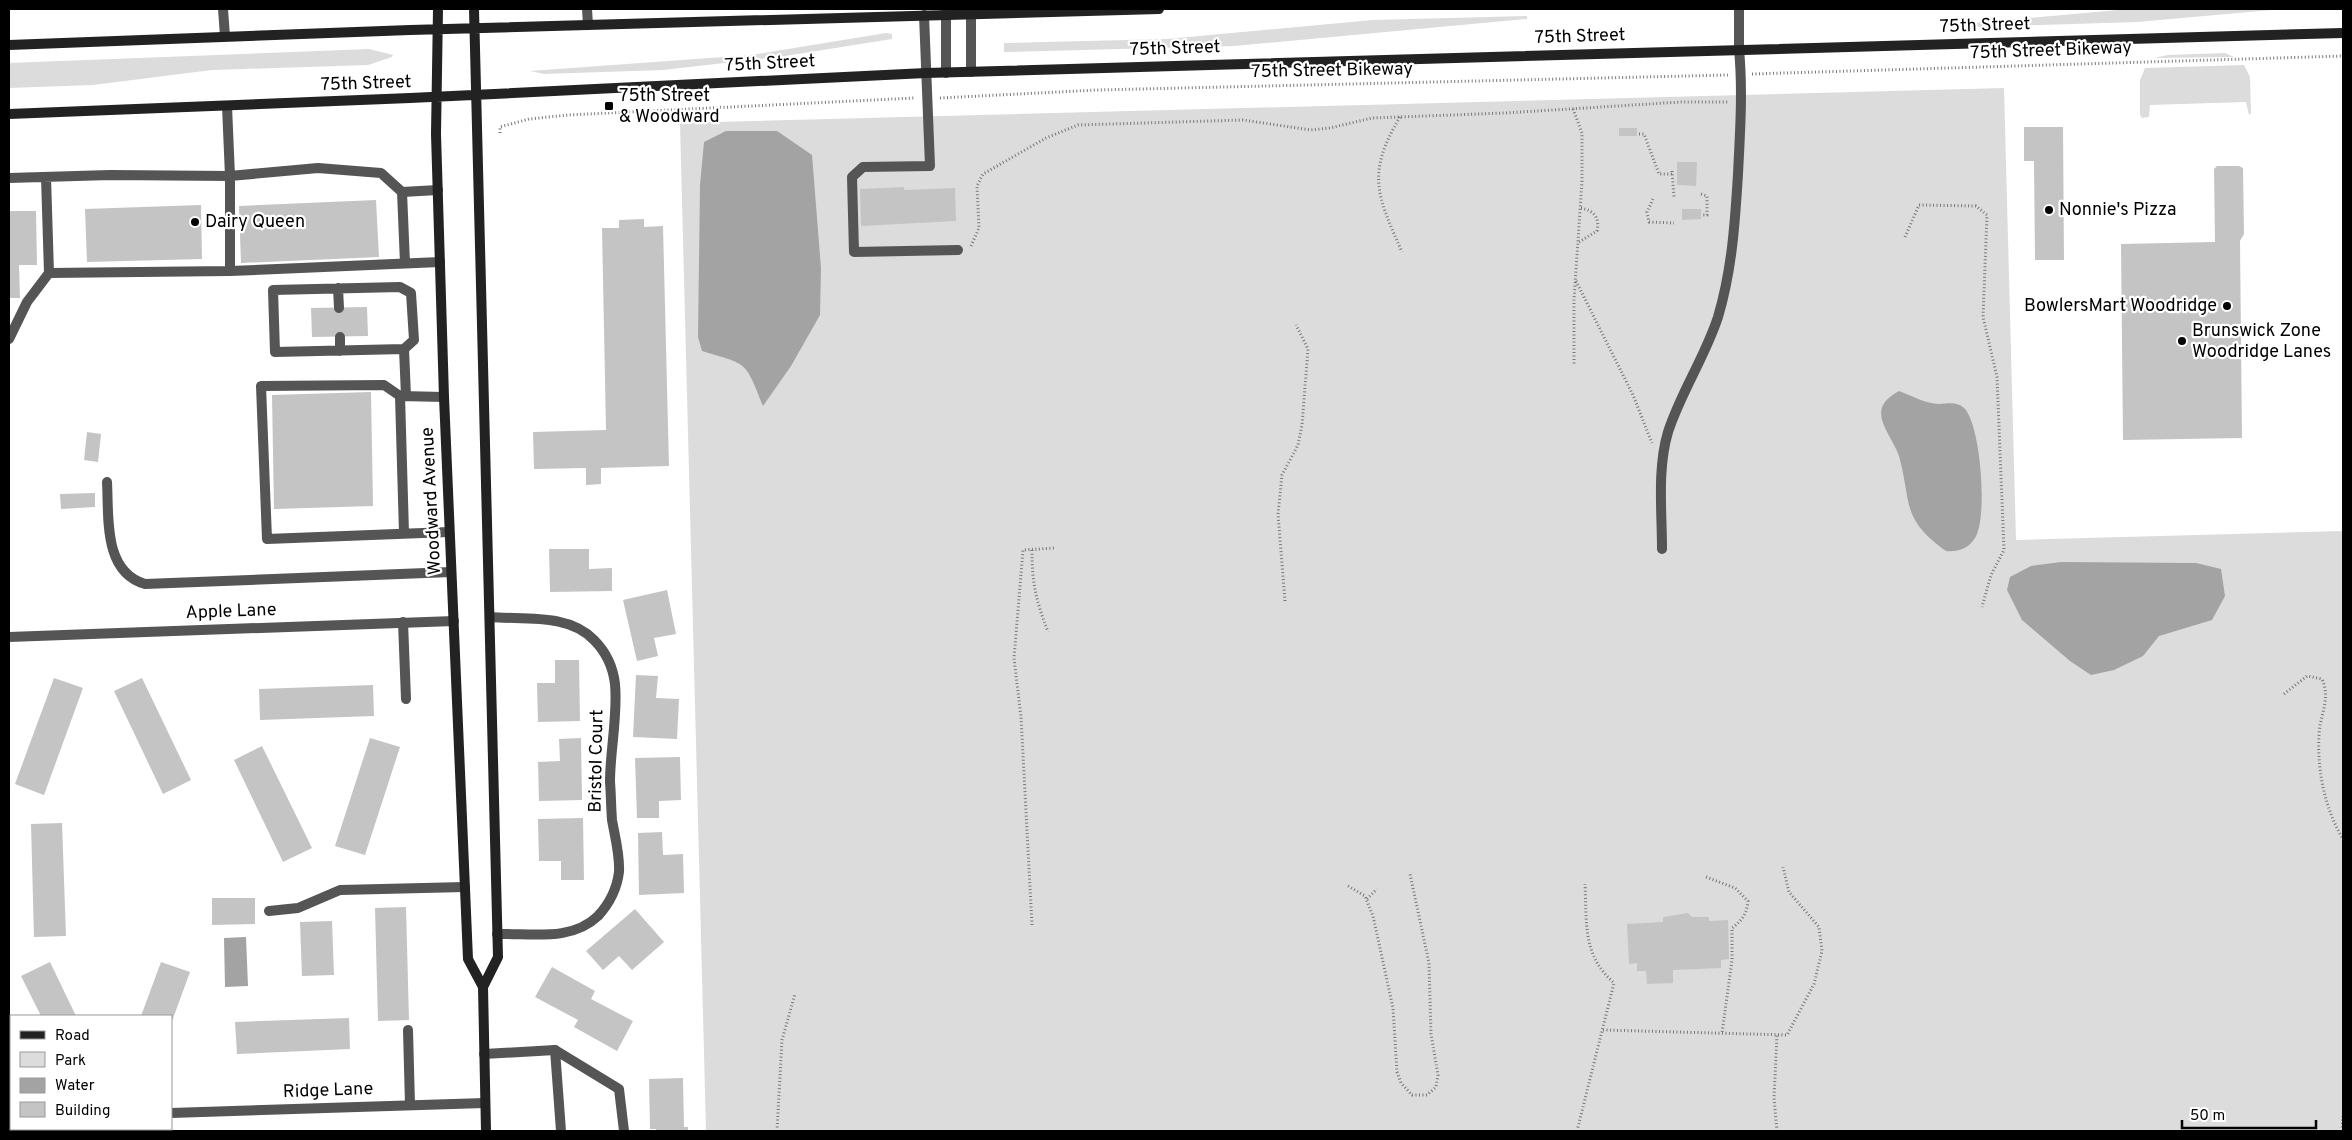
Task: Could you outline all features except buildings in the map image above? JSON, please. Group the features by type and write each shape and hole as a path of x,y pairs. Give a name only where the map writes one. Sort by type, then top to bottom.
{"main road":[{"name":"Woodward Avenue","path":"438,9 438,190 444,397 468,959 482,987 486,1131"},
{"name":"Woodward Avenue","path":"474,9 498,957 482,987"},
{"path":"9,45 224,36 924,15 971,11 1159,9"},
{"name":"75th Street","path":"9,114 437,97 971,72 2343,33"}],"street":[{"path":"223,9 224,36"},
{"path":"587,9 588,26"},
{"path":"1662,549 1663,460 1668,432 1682,394 1713,330 1728,271 1735,228 1742,75 1739,9"},
{"path":"971,11 971,72"},
{"path":"946,12 946,73"},
{"path":"924,15 930,166 863,167 852,178 854,252 958,250"},
{"path":"227,106 230,176 230,271"},
{"path":"9,178 110,175 230,176 318,168 381,173 402,192 438,190"},
{"path":"9,339 27,302 49,273 46,177"},
{"path":"402,192 405,263"},
{"path":"49,273 230,271 440,262"},
{"path":"400,287 411,293 414,340 404,349 275,352 273,290 400,287"},
{"path":"338,288 339,308"},
{"path":"340,337 340,351"},
{"path":"404,349 404,533"},
{"path":"444,397 403,396 384,385 261,386 267,539 450,532"},
{"path":"107,482 111,543 125,574 133,581 145,584 452,572"},
{"name":"Bristol Court","path":"490,617 557,621 580,629 594,640 604,653 612,668 615,685 610,781 619,872 615,888 608,903 597,916 584,926 568,932 551,935 497,934"},
{"name":"Apple Lane","path":"9,637 454,621"},
{"path":"403,622 406,699"},
{"path":"269,911 298,908 340,890 466,887"},
{"path":"408,1030 410,1105"},
{"path":"555,1050 561,1131"},
{"path":"484,1054 555,1050 618,1089 624,1131"},
{"name":"Ridge Lane","path":"172,1112 485,1103"}],"path":[{"name":"75th Street Bikeway","path":"1759,74 2343,56"},
{"name":"75th Street Bikeway","path":"943,98 1097,90 1722,75"},
{"path":"500,133 500,126 529,119 568,115 907,98"},
{"path":"958,250 972,245 980,228 977,186 983,174 1046,138 1078,125 1243,120 1311,130 1372,118 1681,102 1741,102"},
{"path":"1573,109 1582,133 1574,366"},
{"path":"1400,117 1388,138 1378,165 1378,186 1382,207 1402,252"},
{"path":"1639,134 1644,134 1659,174 1672,173 1674,197"},
{"path":"1701,194 1707,196 1707,215 1703,215"},
{"path":"1653,199 1647,212 1648,222 1674,223"},
{"path":"1905,237 1919,205 1976,206 1987,215 1983,317 1997,377 2004,550 1991,575 1982,607"},
{"path":"1579,242 1597,231 1598,224 1597,217 1593,212 1580,208"},
{"path":"1576,281 1582,289 1632,396 1652,444 1663,460"},
{"path":"1285,601 1278,514 1282,475 1298,445 1302,425 1308,349 1296,325"},
{"path":"1032,925 1021,717 1014,658 1023,550 1054,548"},
{"path":"1032,550 1032,580 1035,598 1048,632"},
{"path":"2284,694 2307,676 2322,679 2327,690 2319,735 2320,776 2332,820 2343,839"},
{"path":"1603,1030 1787,1035 1814,984 1822,951 1819,927 1789,892 1783,867"},
{"path":"1348,886 1365,896 1373,916 1393,1008 1397,1072 1401,1083 1412,1095 1427,1096 1436,1088 1438,1075 1431,1034 1429,963 1410,874"},
{"path":"1706,876 1735,888 1748,901 1747,912 1738,924 1732,928 1732,960 1722,1033"},
{"path":"1577,1131 1614,983 1601,972 1588,946 1585,884"},
{"path":"1367,899 1377,889"},
{"path":"777,1131 782,1040 795,994"},
{"path":"1777,1035 1774,1098 1777,1131"},
{"path":"2342,1131 2343,1116"}],"green space":[{"path":"2129,9 2283,9 2137,22 1972,27 1972,23"},
{"path":"1527,16 1527,19 1234,46 1004,52 1004,43 1167,39 1373,20"},
{"path":"886,33 892,34 892,39 785,56 663,70 544,74 530,71 751,55"},
{"path":"369,49 393,55 368,65 212,70 93,85 9,88 9,63"},
{"path":"2225,53 2234,57 2154,58 2168,55"},
{"path":"2244,65 2250,77 2251,113 2249,115 2246,102 2150,105 2149,117 2142,118 2140,115 2140,80 2145,68"},
{"path":"2004,88 2016,540 2343,531 2343,1131 706,1131 680,123"}],"water":[{"path":"726,131 777,131 812,155 821,268 820,315 791,366 763,406 748,372 737,362 702,351 698,337 700,185 704,142"},
{"path":"1899,391 1929,403 1958,404 1964,408 1970,417 1975,432 1981,472 1981,512 1979,528 1975,538 1962,549 1946,551 1921,529 1910,509 1899,456 1882,422 1881,414 1888,398"},
{"path":"2061,562 2196,563 2221,569 2225,596 2212,620 2159,636 2143,656 2114,670 2091,675 2070,661 2022,620 2007,590 2010,577 2031,566"},
{"path":"246,937 248,986 225,987 224,938"}],"place":[{"name":"75th Street & Woodward","path":"609,106"},
{"name":"Nonnie's Pizza","path":"2049,210"},
{"name":"Dairy Queen","path":"195,222"},
{"name":"BowlersMart Woodridge","path":"2227,306"},
{"name":"Brunswick Zone Woodridge Lanes","path":"2182,341"}]}
